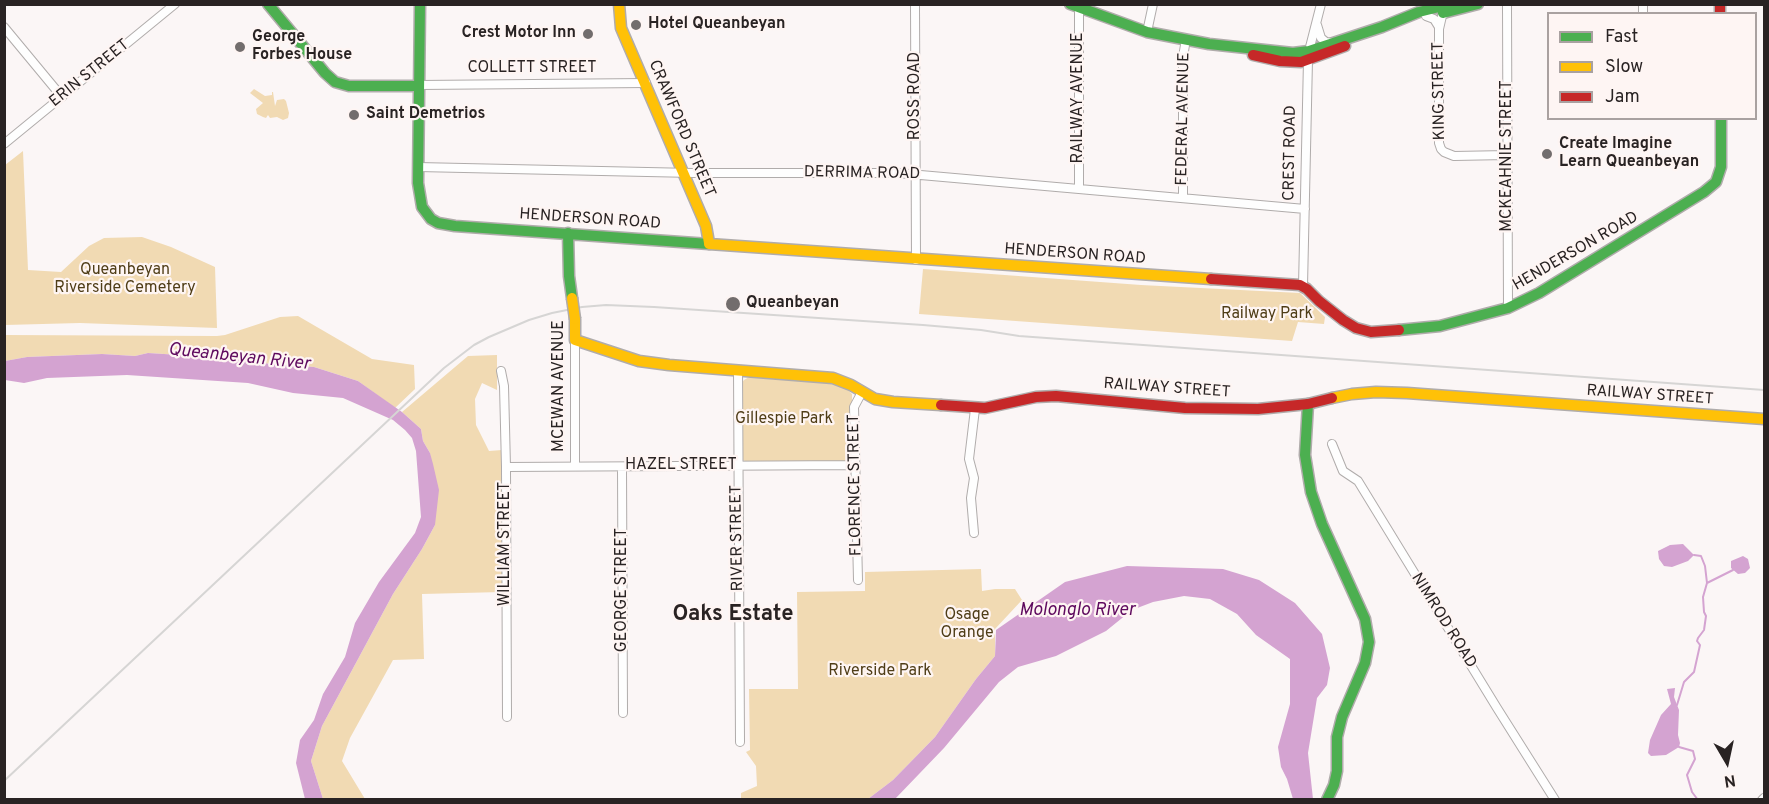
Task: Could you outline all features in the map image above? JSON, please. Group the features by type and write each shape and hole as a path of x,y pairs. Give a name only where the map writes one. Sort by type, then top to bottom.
{"street":[{"name":"ERIN STREET","path":"4,144 175,4"},
{"name":"COLLETT STREET","path":"268,4 325,73 339,84 419,86 646,83"},
{"name":"HENDERSON ROAD","path":"420,4 419,192 422,207 431,219 438,223 462,227 1303,286 1319,302 1343,320 1356,328 1371,332 1440,326 1478,318 1508,308 1562,279 1656,222 1713,186 1721,167 1720,120"},
{"name":"CRAWFORD STREET","path":"612,4 614,18 621,28 646,83 706,226 709,243"},
{"name":"CRAWFORD STREET","path":"619,4 621,28"},
{"name":"ROSS ROAD","path":"915,4 916,260"},
{"path":"1147,32 1153,4"},
{"name":"CREST ROAD","path":"1303,286 1308,56 1321,4"},
{"path":"1308,56 1334,42 1424,11 1478,4"},
{"name":"MCKEAHNIE STREET","path":"1507,4 1508,308"},
{"path":"1075,6 1147,32 1209,44 1308,56 1353,43 1382,27"},
{"name":"RAILWAY AVENUE","path":"1075,6 1079,188"},
{"path":"1401,20 1425,16 1449,8"},
{"name":"KING STREET","path":"1449,8 1442,16 1439,29 1439,143 1441,149 1454,156 1508,155"},
{"name":"KING STREET","path":"1425,16 1434,20 1439,29"},
{"path":"1317,21 1321,38 1326,42 1334,42"},
{"path":"4,27 62,97"},
{"name":"FEDERAL AVENUE","path":"1183,198 1183,55 1186,39"},
{"name":"DERRIMA ROAD","path":"418,167 684,173 916,174 1305,208"},
{"name":"MCEWAN AVENUE","path":"568,233 569,276 575,319 575,466"},
{"name":"RAILWAY STREET","path":"575,340 648,363 833,378 875,399 975,409 1046,396 1232,410 1308,404 1362,392 1407,393 1764,419"},
{"name":"RIVER STREET","path":"738,370 740,742"},
{"name":"WILLIAM STREET","path":"501,371 504,386 506,467 507,717"},
{"name":"FLORENCE STREET","path":"858,580 854,407 862,392"},
{"path":"1308,404 1305,455 1311,492 1322,524 1365,619 1369,642 1365,663 1342,717 1337,737 1337,771 1328,800"},
{"path":"974,533 971,498 974,478 969,459 975,409"},
{"name":"NIMROD ROAD","path":"1332,444 1343,471 1358,481 1555,800"},
{"name":"HAZEL STREET","path":"506,467 856,465"},
{"name":"GEORGE STREET","path":"622,466 623,713"}],"green space":[{"path":"254,89 265,96 272,95 273,92 275,106 277,100 284,99 289,113 288,118 283,120 277,117 270,118 268,115 266,118 257,114 256,109 263,103 250,93"},
{"name":"Queanbeyan Riverside Cemetery","path":"23,151 28,270 61,272 89,246 104,238 142,237 215,267 217,328 80,323 5,325 5,165"},
{"name":"Railway Park","path":"923,269 1141,285 1300,293 1325,317 1324,324 1298,322 1292,341 919,314"},
{"path":"298,316 372,359 414,365 415,389 395,408 358,381 314,367 259,363 243,359 148,353 135,356 102,354 27,357 5,361 5,335 217,336 280,317"},
{"path":"497,355 497,390 482,383 475,399 476,425 489,451 502,450 502,592 422,594 424,659 393,660 350,738 342,761 365,799 323,799 311,761 322,726 393,594 435,525 430,453 423,441 421,429 402,412 468,356"},
{"name":"Gillespie Park","path":"751,376 828,381 847,389 852,394 852,455 849,460 844,462 748,463 743,460 741,456 741,384"},
{"name":"Riverside Park","path":"981,569 982,591 1015,589 1022,600 995,629 995,656 935,737 893,780 868,799 741,800 741,793 757,786 756,766 746,752 750,750 749,689 798,689 797,592 865,591 865,572"}],"water":[{"path":"148,353 243,359 260,363 314,367 358,381 402,412 421,429 423,441 430,453 439,490 435,525 393,594 322,726 311,761 323,799 305,799 296,763 300,740 314,720 323,694 345,657 355,623 379,582 415,533 421,517 416,451 412,438 393,420 343,398 293,393 248,383 127,375 47,378 24,383 5,380 5,361 27,357 102,354 135,356"},
{"path":"1683,544 1694,555 1688,561 1672,567 1664,566 1659,559 1658,551 1670,545"},
{"path":"1743,556 1748,559 1750,568 1745,573 1738,574 1731,568 1731,561"},
{"name":"Molonglo River","path":"1127,566 1223,569 1259,580 1295,603 1322,634 1330,668 1327,685 1317,698 1308,753 1313,799 1293,799 1281,767 1278,747 1290,704 1290,659 1256,635 1237,614 1210,599 1184,596 1153,602 1132,610 1106,631 1056,656 1018,667 999,682 944,748 895,799 868,799 893,780 935,737 995,656 996,630 1065,582"},
{"path":"1675,688 1674,697 1679,710 1679,747 1666,755 1651,756 1648,753 1650,740 1661,715 1671,704 1667,689"}],"waterway":[{"path":"1677,705 1684,682 1694,672 1700,645 1697,641 1704,630 1706,616 1703,597 1707,583 1705,566 1701,556 1694,555"},
{"path":"1707,583 1733,570"},
{"path":"1679,747 1693,751 1695,759 1687,775 1692,792 1698,800"}],"railway":[{"path":"4,781 444,368 474,345 489,337 552,313 606,305 654,307 923,325 1019,336 1764,390"}],"traffic: fast":[{"path":"268,4 335,82 349,86 419,86"},
{"path":"420,4 418,183 422,207 431,219 438,223 455,226 709,244"},
{"path":"1070,4 1147,32 1209,44 1293,53 1309,51 1419,12 1451,4"},
{"path":"1443,13 1478,4"},
{"path":"1399,330 1440,326 1508,308 1539,293 1704,192 1716,182 1721,167 1721,120"},
{"path":"568,233 572,298"},
{"path":"1308,404 1305,455 1311,492 1322,524 1365,619 1369,642 1365,663 1342,717 1337,737 1337,771 1327,800"}],"traffic: slow":[{"path":"619,4 621,28 706,226 709,243"},
{"path":"709,244 1211,279"},
{"path":"572,298 575,319"},
{"path":"575,319 575,340 639,361 833,378 875,399 941,405"},
{"path":"1332,398 1376,392 1407,393 1764,419"}],"traffic: jam":[{"path":"1720,4 1720,12"},
{"path":"1253,55 1280,61 1301,62 1345,46"},
{"path":"1211,279 1300,285 1356,328 1371,332 1399,330"},
{"path":"941,405 985,408 1036,397 1056,396 1185,408 1258,409 1308,404 1332,398"}],"place":[{"name":"Hotel Queanbeyan","path":"636,25"},
{"name":"Crest Motor Inn","path":"588,34"},
{"name":"George Forbes House","path":"240,47"},
{"name":"Saint Demetrios","path":"354,115"},
{"name":"Create Imagine Learn Queanbeyan","path":"1547,154"},
{"name":"Queanbeyan","path":"733,304"}],"district":[{"name":"Oaks Estate","path":"733,616"}],"water label":[{"name":"Queanbeyan River","path":"239,358"}],"park label":[{"name":"Osage Orange","path":"967,625"}]}
